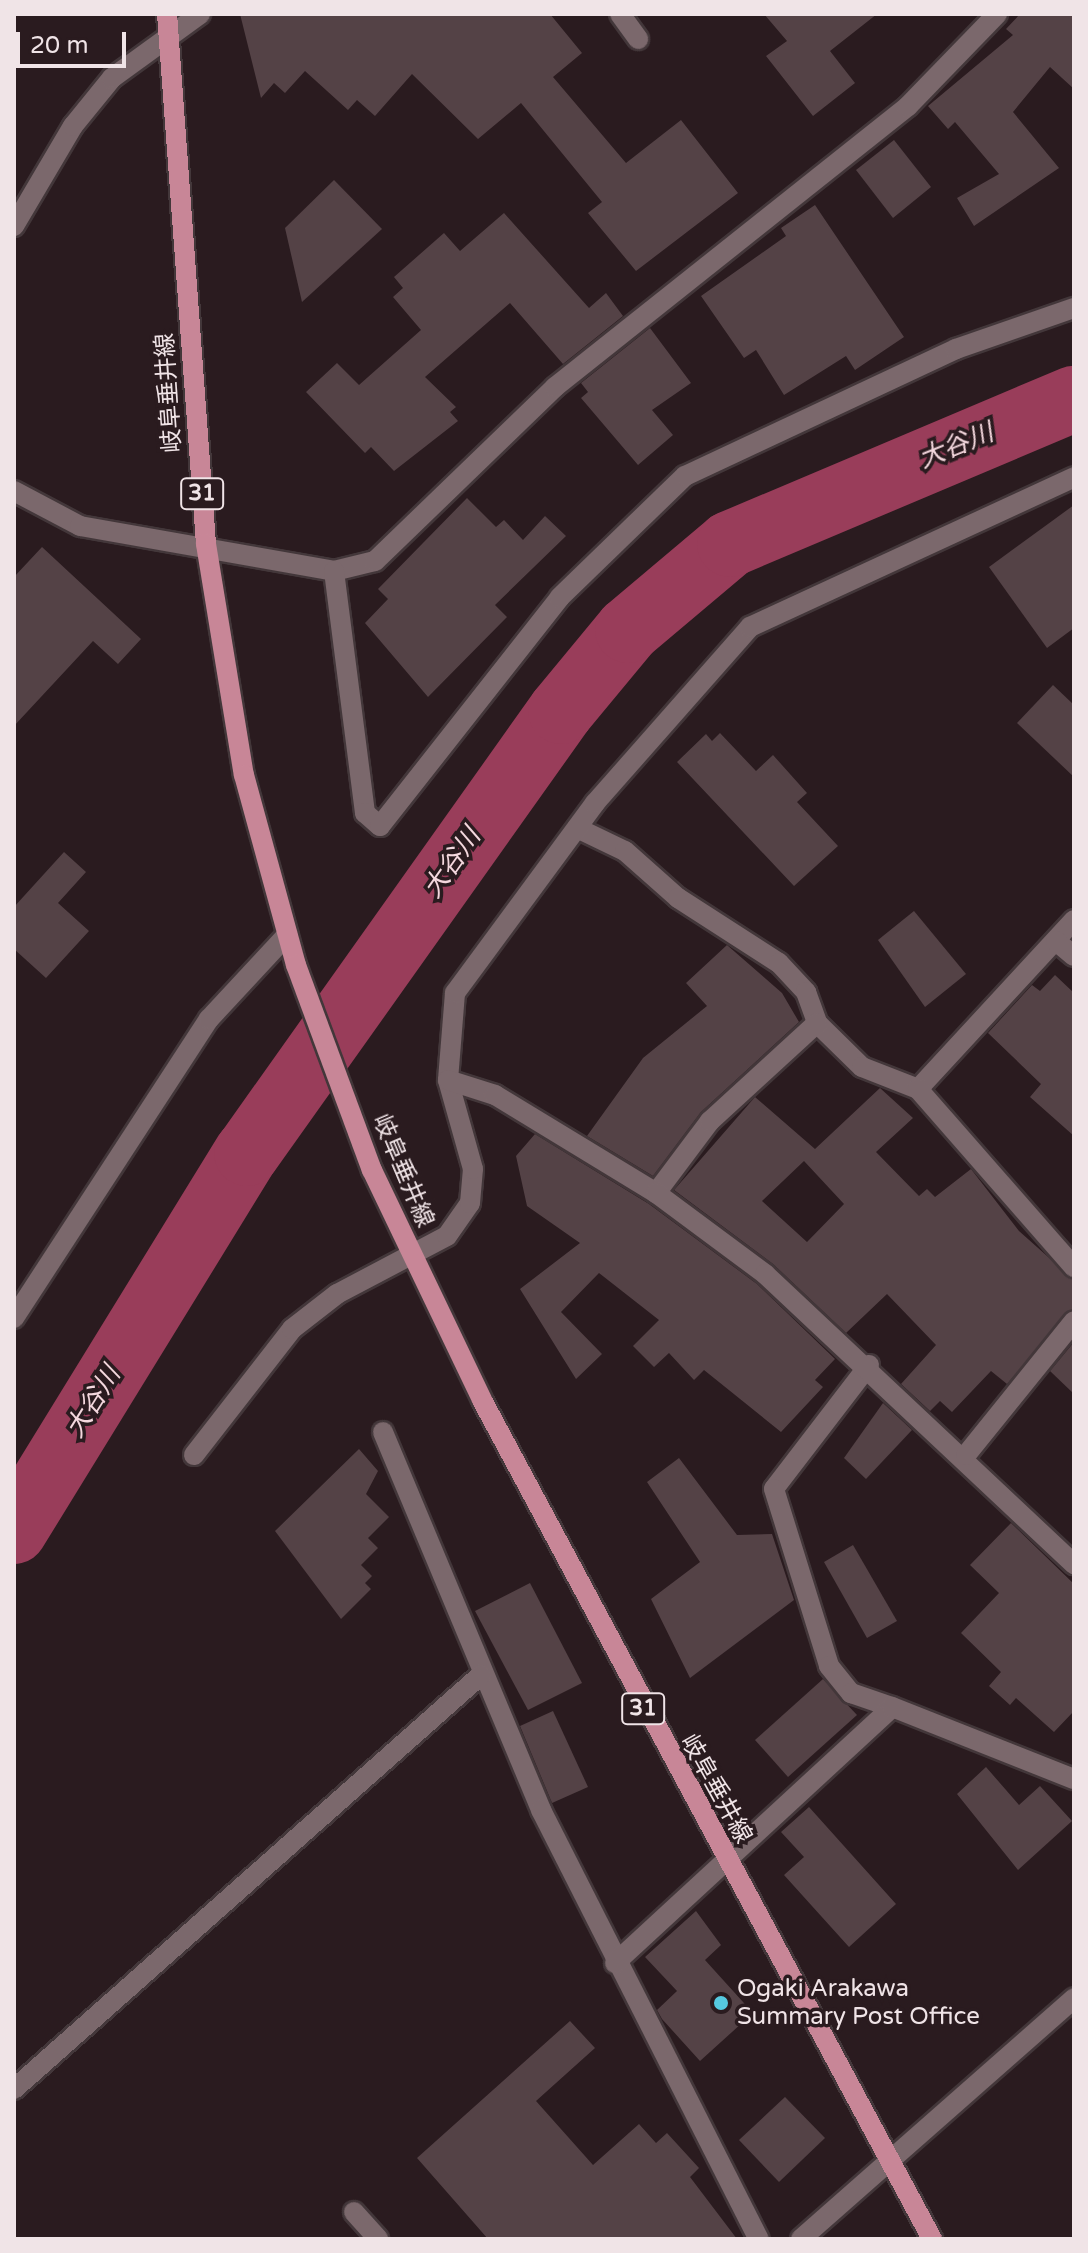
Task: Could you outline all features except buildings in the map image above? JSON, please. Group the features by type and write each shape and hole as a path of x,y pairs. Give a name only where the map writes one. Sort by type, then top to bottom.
{"main road":[{"name":"岐阜垂井線","path":"169,23 206,544 244,775 296,965 372,1170 414,1259 726,1862 932,2239"}],"street":[{"path":"14,226 83,114 112,78 169,23 200,14"},
{"path":"620,14 638,39"},
{"path":"14,491 80,526 206,544 334,571 375,561 555,387 908,106 997,14"},
{"path":"334,571 365,813 380,826 560,597 685,476 956,349 1074,308"},
{"path":"194,1455 292,1329 337,1294 414,1259 447,1236 470,1203 473,1169 448,1080 455,993 577,828 750,627 1074,477"},
{"path":"577,828 625,851 678,898 779,963 806,992 817,1023 862,1067 918,1089 1074,1267"},
{"path":"918,1089 1074,920"},
{"path":"14,1318 209,1019 287,935"},
{"path":"1056,941 1074,956"},
{"path":"656,1193 710,1121 817,1023"},
{"path":"448,1080 495,1095 656,1193 765,1274 966,1455 1074,1564"},
{"path":"966,1455 1074,1321"},
{"path":"869,1365 774,1489 829,1666 851,1693 1074,1779"},
{"path":"383,1432 481,1675 615,1963 759,2239"},
{"path":"14,2089 481,1675"},
{"path":"615,1963 892,1707"},
{"path":"801,2239 1074,1998"},
{"path":"354,2212 378,2239"}],"waterway":[{"name":"大谷川","path":"14,1531 247,1153 561,711 628,630 730,544 1074,399"}],"place":[{"name":"Ogaki Arakawa Summary Post Office","path":"721,2003"}]}
